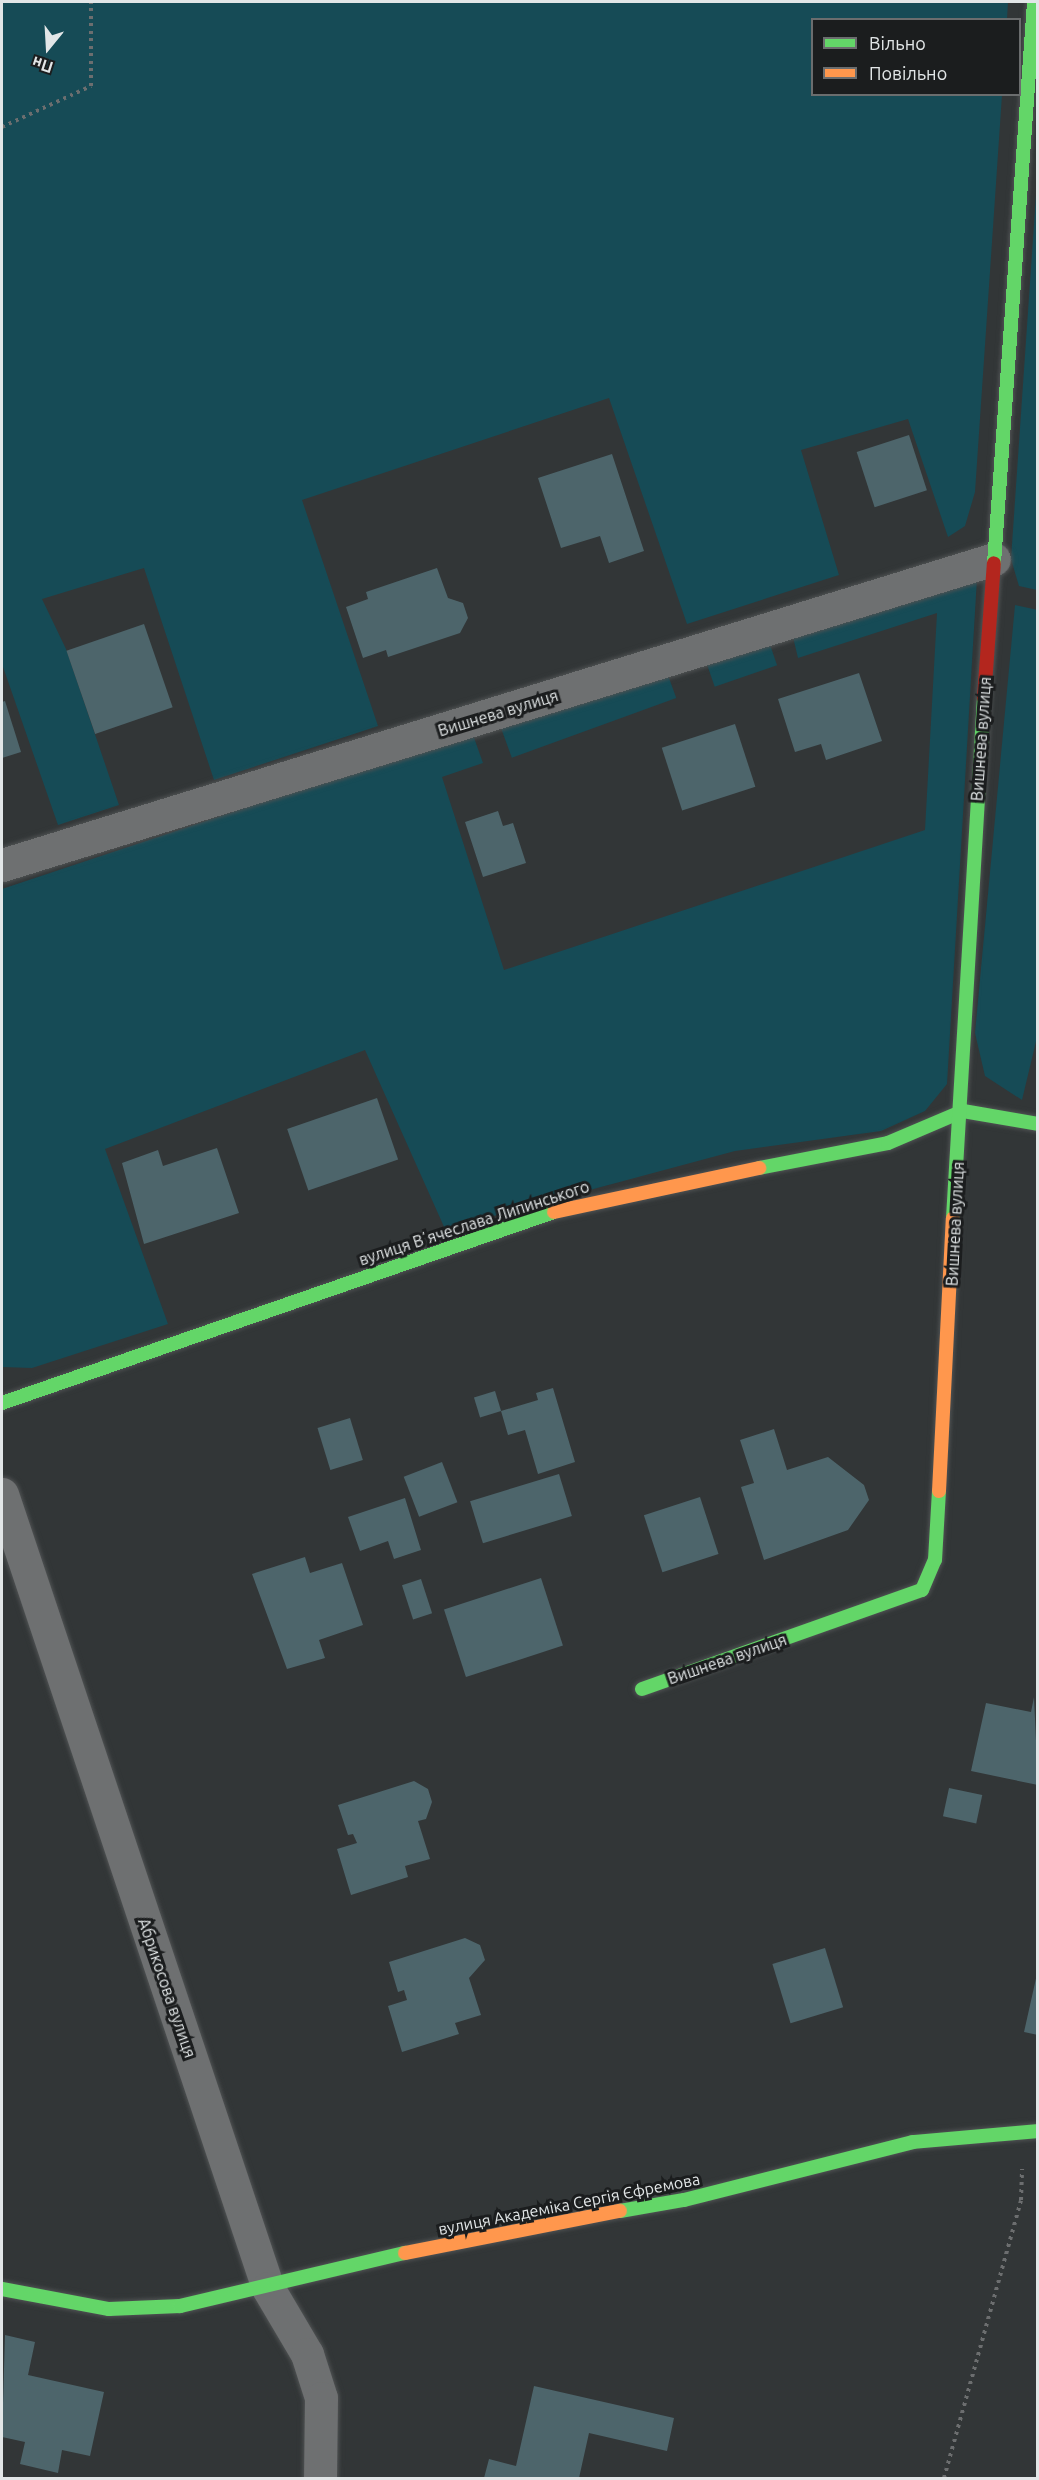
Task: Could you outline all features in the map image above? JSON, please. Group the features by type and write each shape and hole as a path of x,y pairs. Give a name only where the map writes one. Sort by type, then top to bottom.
{"street":[{"name":"Вишнева вулиця","path":"642,1689 922,1590 935,1560 963,1111 969,904 1034,2"},
{"name":"Вишнева вулиця","path":"2,865 994,558"},
{"path":"963,1111 1038,1124"},
{"name":"вулиця Вʼячеслава Липинського","path":"2,1403 528,1219 610,1196 888,1143 963,1111"},
{"name":"Абрикосова вулиця","path":"2,1494 268,2288 307,2354 321,2398 320,2478"},
{"name":"вулиця Академіка Сергія Єфремова","path":"2,2289 109,2309 180,2306 268,2288 502,2230 684,2200 913,2142 1031,2131"}],"path":[{"path":"2,127 91,86 91,2"},
{"path":"944,2478 1021,2200 1031,2131"}],"shaded area":[{"path":"2,2 1008,2 1007,18 811,18 811,96 1002,96 975,492 965,526 948,537 908,419 801,450 839,575 687,624 609,398 302,500 378,726 214,780 144,568 42,599 66,649 119,805 58,825 2,664"},
{"path":"1037,181 1037,590 1019,586 1011,559"},
{"path":"977,578 947,1084 925,1111 881,1131 735,1151 445,1229 365,1050 105,1149 168,1324 32,1368 2,1367 2,889 472,732 483,763 442,777 504,970 925,830 937,613 798,658 793,637"},
{"path":"1015,605 1038,610 1038,1033 1022,1100 985,1076 975,1033"},
{"path":"767,636 777,665 715,687 705,657"},
{"path":"665,667 676,698 512,758 501,727"}],"building":[{"path":"909,435 927,490 875,507 857,452"},
{"path":"612,454 644,551 609,563 600,536 561,548 538,478"},
{"path":"437,568 448,598 463,603 468,618 460,633 388,657 386,650 363,658 346,607 368,599 366,592"},
{"path":"144,624 173,707 95,734 66,651"},
{"path":"859,673 882,741 826,760 821,744 795,752 778,699"},
{"path":"5,701 21,752 2,758 2,702"},
{"path":"735,724 755,787 682,811 662,748"},
{"path":"498,811 503,826 513,823 526,863 483,877 465,822"},
{"path":"377,1098 398,1159 308,1190 287,1129"},
{"path":"217,1148 239,1213 144,1244 122,1163 158,1150 163,1166"},
{"path":"553,1388 575,1462 538,1474 525,1430 508,1435 501,1411 538,1400 536,1393"},
{"path":"495,1391 501,1411 480,1418 474,1397"},
{"path":"350,1418 363,1460 330,1470 317,1428"},
{"path":"774,1429 787,1470 828,1457 864,1485 869,1500 848,1530 764,1560 741,1487 754,1483 740,1440"},
{"path":"442,1462 457,1502 419,1517 404,1477"},
{"path":"559,1474 572,1516 483,1543 470,1501"},
{"path":"700,1497 719,1554 662,1572 644,1515"},
{"path":"405,1498 421,1550 394,1559 388,1541 360,1551 348,1517"},
{"path":"305,1557 310,1573 342,1563 363,1625 319,1640 325,1658 287,1669 252,1574"},
{"path":"541,1578 563,1646 466,1677 444,1610"},
{"path":"421,1579 432,1613 413,1619 402,1585"},
{"path":"1034,1697 1038,1785 971,1771 986,1703 1031,1712"},
{"path":"414,1781 428,1789 432,1802 426,1819 418,1821 430,1859 405,1866 408,1877 351,1895 337,1849 357,1843 353,1834 348,1835 338,1805"},
{"path":"949,1788 982,1795 976,1823 943,1816"},
{"path":"465,1938 480,1945 485,1960 469,1978 481,2015 455,2023 459,2034 402,2052 388,2006 407,2000 404,1990 398,1992 389,1962"},
{"path":"825,1948 843,2007 791,2023 772,1964"},
{"path":"1038,1974 1038,2035 1024,2032"},
{"path":"5,2335 35,2342 28,2375 104,2392 90,2456 62,2450 58,2473 20,2464 25,2442 2,2437"},
{"path":"534,2386 674,2418 667,2451 589,2433 579,2478 484,2478 489,2459 516,2466"}],"traffic: fast":[{"path":"994,563 1034,2"},
{"path":"953,1218 984,698"},
{"path":"759,1168 888,1143 963,1111 1038,1124"},
{"path":"2,1403 554,1212"},
{"path":"642,1689 922,1590 935,1560 939,1491"},
{"path":"620,2211 684,2200 913,2142 1038,2131"},
{"path":"2,2289 109,2309 180,2306 405,2253"}],"traffic: slow":[{"path":"554,1212 759,1168"},
{"path":"939,1491 953,1218"},
{"path":"405,2253 620,2211"}],"traffic: jam":[{"path":"984,698 994,563"}]}
